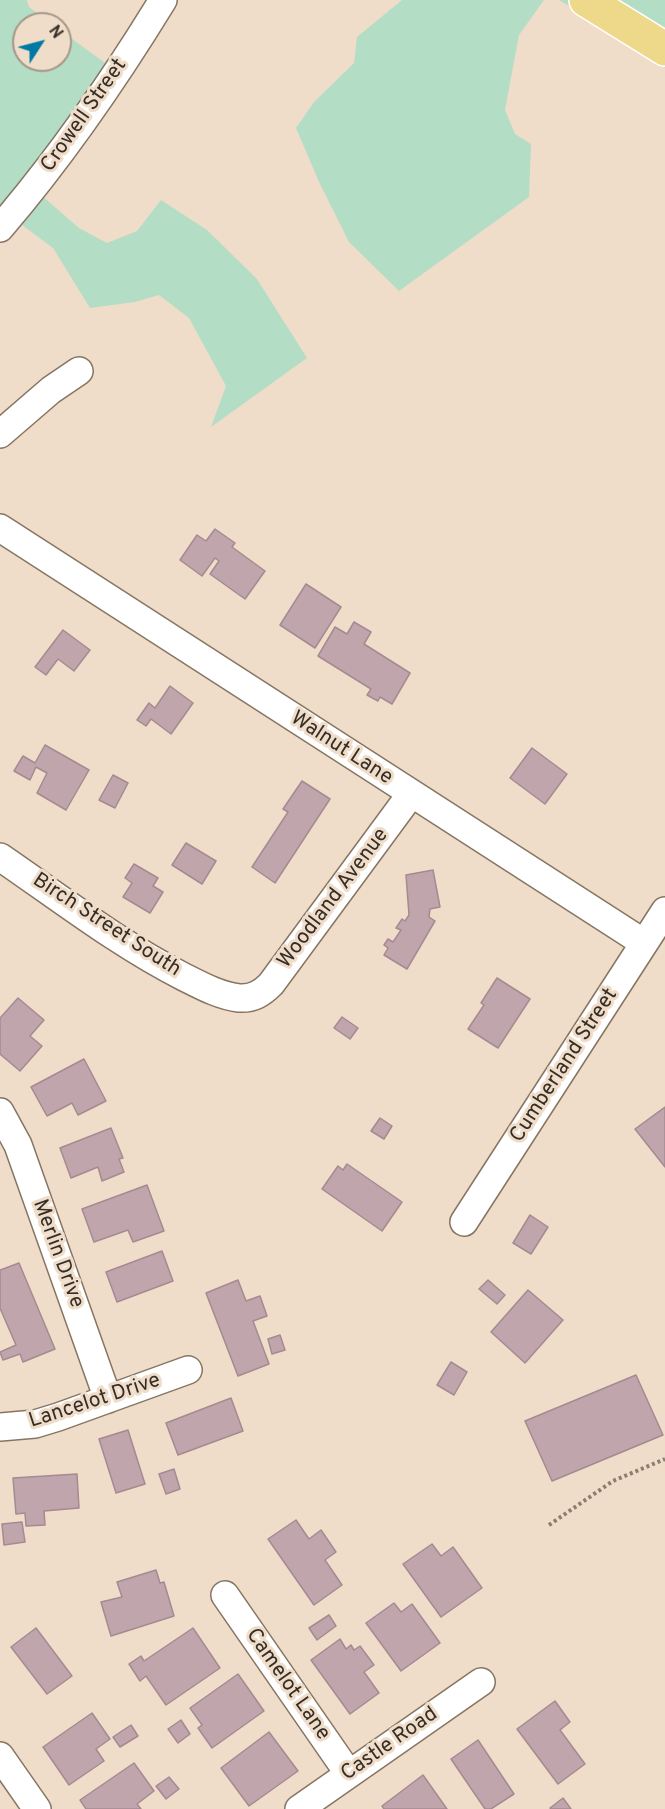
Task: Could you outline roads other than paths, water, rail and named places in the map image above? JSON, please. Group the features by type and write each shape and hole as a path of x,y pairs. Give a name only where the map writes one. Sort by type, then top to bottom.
{"main road":[{"path":"586,0 665,49"}],"street":[{"name":"Crowell Street","path":"0,228 63,150 103,94 163,0"},
{"path":"0,434 51,390 79,371"},
{"name":"Walnut Lane","path":"0,528 644,943"},
{"name":"Woodland Avenue","path":"250,998 262,993 271,984 411,794"},
{"name":"Birch Street South","path":"0,857 142,954 170,970 224,995 250,998"},
{"name":"Cumberland Street","path":"465,1222 665,911"},
{"name":"Merlin Drive","path":"0,1112 18,1145 108,1399"},
{"name":"Lancelot Drive","path":"0,1427 35,1424 188,1370"},
{"name":"Camelot Lane","path":"225,1595 349,1774"},
{"name":"Castle Road","path":"299,1809 481,1682"},
{"path":"0,1756 37,1809"}]}
